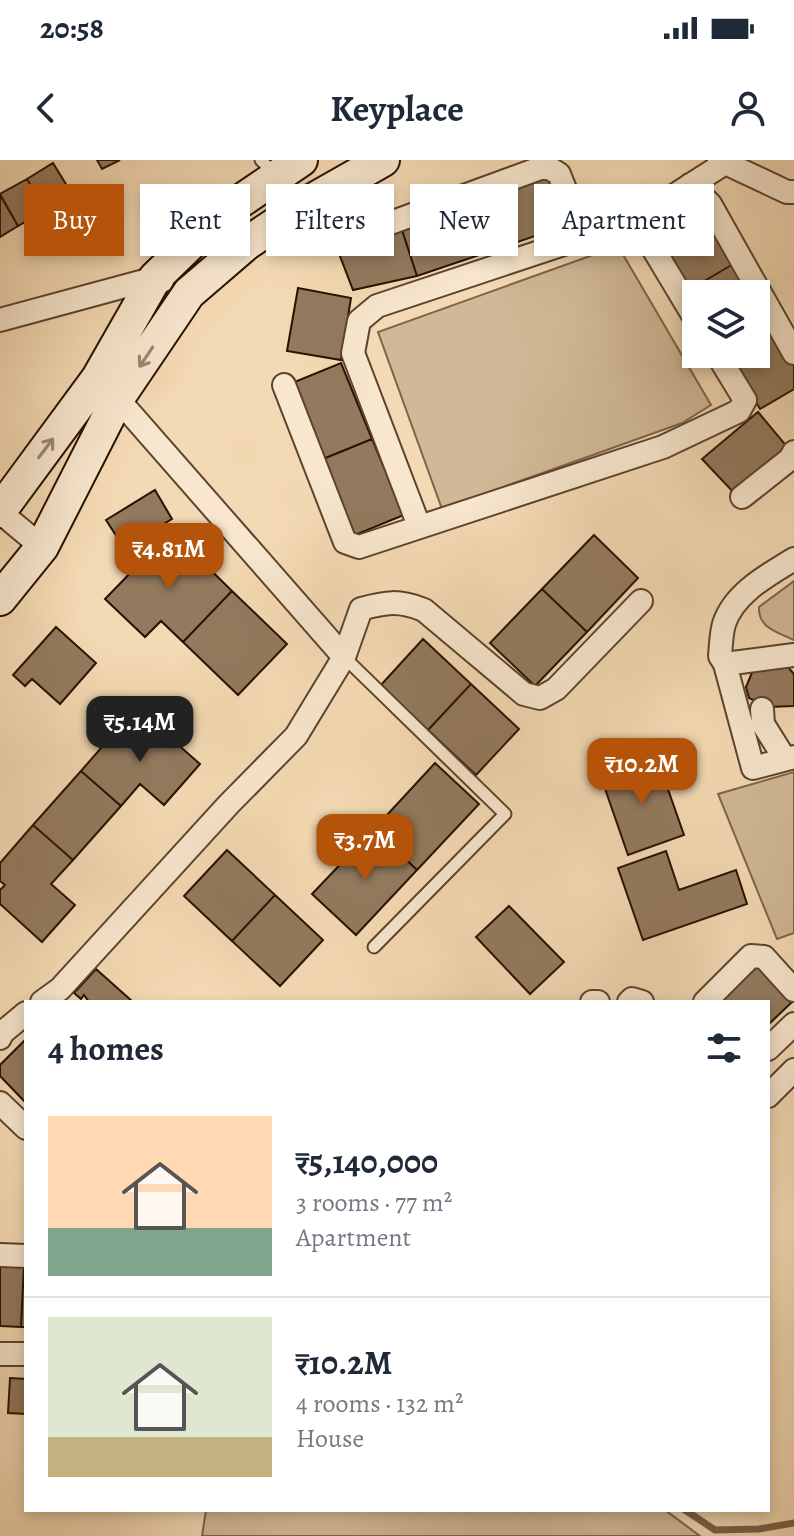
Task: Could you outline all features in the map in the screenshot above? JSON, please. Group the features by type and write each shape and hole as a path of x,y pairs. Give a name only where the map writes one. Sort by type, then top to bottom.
{"street":[{"path":"341,184 383,160"},
{"path":"691,184 722,161 792,198"},
{"path":"0,599 42,547 155,278 220,215 279,166"},
{"path":"394,222 546,166 559,174 563,184"},
{"path":"714,211 794,353"},
{"path":"42,547 0,511 189,293 266,231"},
{"path":"419,526 353,353 359,321 377,306 534,254"},
{"path":"658,256 682,297"},
{"path":"0,320 155,278 189,293"},
{"path":"284,385 345,542 359,547 663,447 739,411 745,400 726,368"},
{"path":"108,388 344,657"},
{"path":"742,497 790,459 794,452"},
{"path":"762,709 763,724 790,758 753,768 725,664 720,656 724,625 733,605 761,580 794,559"},
{"path":"45,1000 60,989 229,804 296,736 344,657 361,609 404,602 424,610 524,694 540,698 556,689 641,601"},
{"path":"725,664 794,655"},
{"path":"707,1000 751,956 764,957 794,990"},
{"path":"1,1035 24,1015"},
{"path":"770,1047 794,1024"},
{"path":"770,1094 794,1070"},
{"path":"0,1103 24,1126"},
{"path":"0,1255 24,1256"},
{"path":"0,1354 24,1354"}],"lane":[{"path":"279,166 291,184"},
{"path":"344,657 505,814 374,947"}],"shaded area":[{"path":"590,256 624,256 682,355 682,368 689,368 711,405 682,423 442,509 378,332"},
{"path":"794,581 794,640 765,625 759,607"},
{"path":"794,772 794,933 777,939 718,794"},
{"path":"206,1512 668,1512 700,1536 202,1536"}],"building":[{"path":"97,160 120,160 102,169"},
{"path":"53,163 66,184 30,184 27,179"},
{"path":"552,171 556,184 534,184 534,236 518,242 518,184 515,184"},
{"path":"27,179 30,184 24,184 24,222 18,226 0,194"},
{"path":"0,195 18,226 0,237"},
{"path":"410,224 410,255 401,227"},
{"path":"401,227 417,276 353,290 340,256 394,256 394,230"},
{"path":"714,228 735,263 706,280 683,280 669,256 714,256"},
{"path":"410,256 476,256 417,276"},
{"path":"735,263 745,280 706,280"},
{"path":"298,288 351,298 341,360 287,351"},
{"path":"770,323 794,363 794,389 760,409 735,368 770,368"},
{"path":"341,363 372,439 323,459 292,383"},
{"path":"758,412 789,449 735,494 702,459"},
{"path":"372,439 404,515 355,535 323,459"},
{"path":"155,490 172,519 124,548 106,520"},
{"path":"171,531 232,591 183,642 161,621 145,637 105,599"},
{"path":"594,535 638,578 587,632 542,589"},
{"path":"542,589 587,632 535,686 490,643"},
{"path":"232,591 287,644 238,695 183,642"},
{"path":"56,627 96,663 60,704 32,679 25,686 13,675"},
{"path":"423,639 471,684 428,730 380,686"},
{"path":"787,666 794,674 794,706 768,707 749,698 746,687 753,670"},
{"path":"471,684 519,729 476,775 428,730"},
{"path":"150,720 200,764 164,805 140,784 121,806 81,771 122,724 137,736"},
{"path":"657,758 684,835 628,855 601,777"},
{"path":"435,763 479,804 417,870 374,829"},
{"path":"81,771 121,806 73,860 33,825"},
{"path":"33,825 73,860 51,884 75,905 42,942 0,904 0,890 5,885 0,881 0,863"},
{"path":"374,829 417,870 356,935 312,894"},
{"path":"227,850 275,895 232,941 184,896"},
{"path":"666,851 679,890 736,870 747,904 643,940 618,868"},
{"path":"275,895 323,940 280,986 232,941"},
{"path":"509,906 564,962 530,994 476,937"},
{"path":"755,963 792,1002 770,1023 770,1000 716,1000"},
{"path":"96,969 131,1000 88,1000 84,995 81,999 74,993"},
{"path":"24,1041 24,1101 0,1076 0,1065"},
{"path":"0,1264 24,1265 21,1327 0,1326"},
{"path":"24,1265 24,1327 21,1327"},
{"path":"10,1378 24,1379 24,1414 8,1413"}],"waterway":[{"path":"688,1512 715,1530 759,1529 794,1523"}]}
